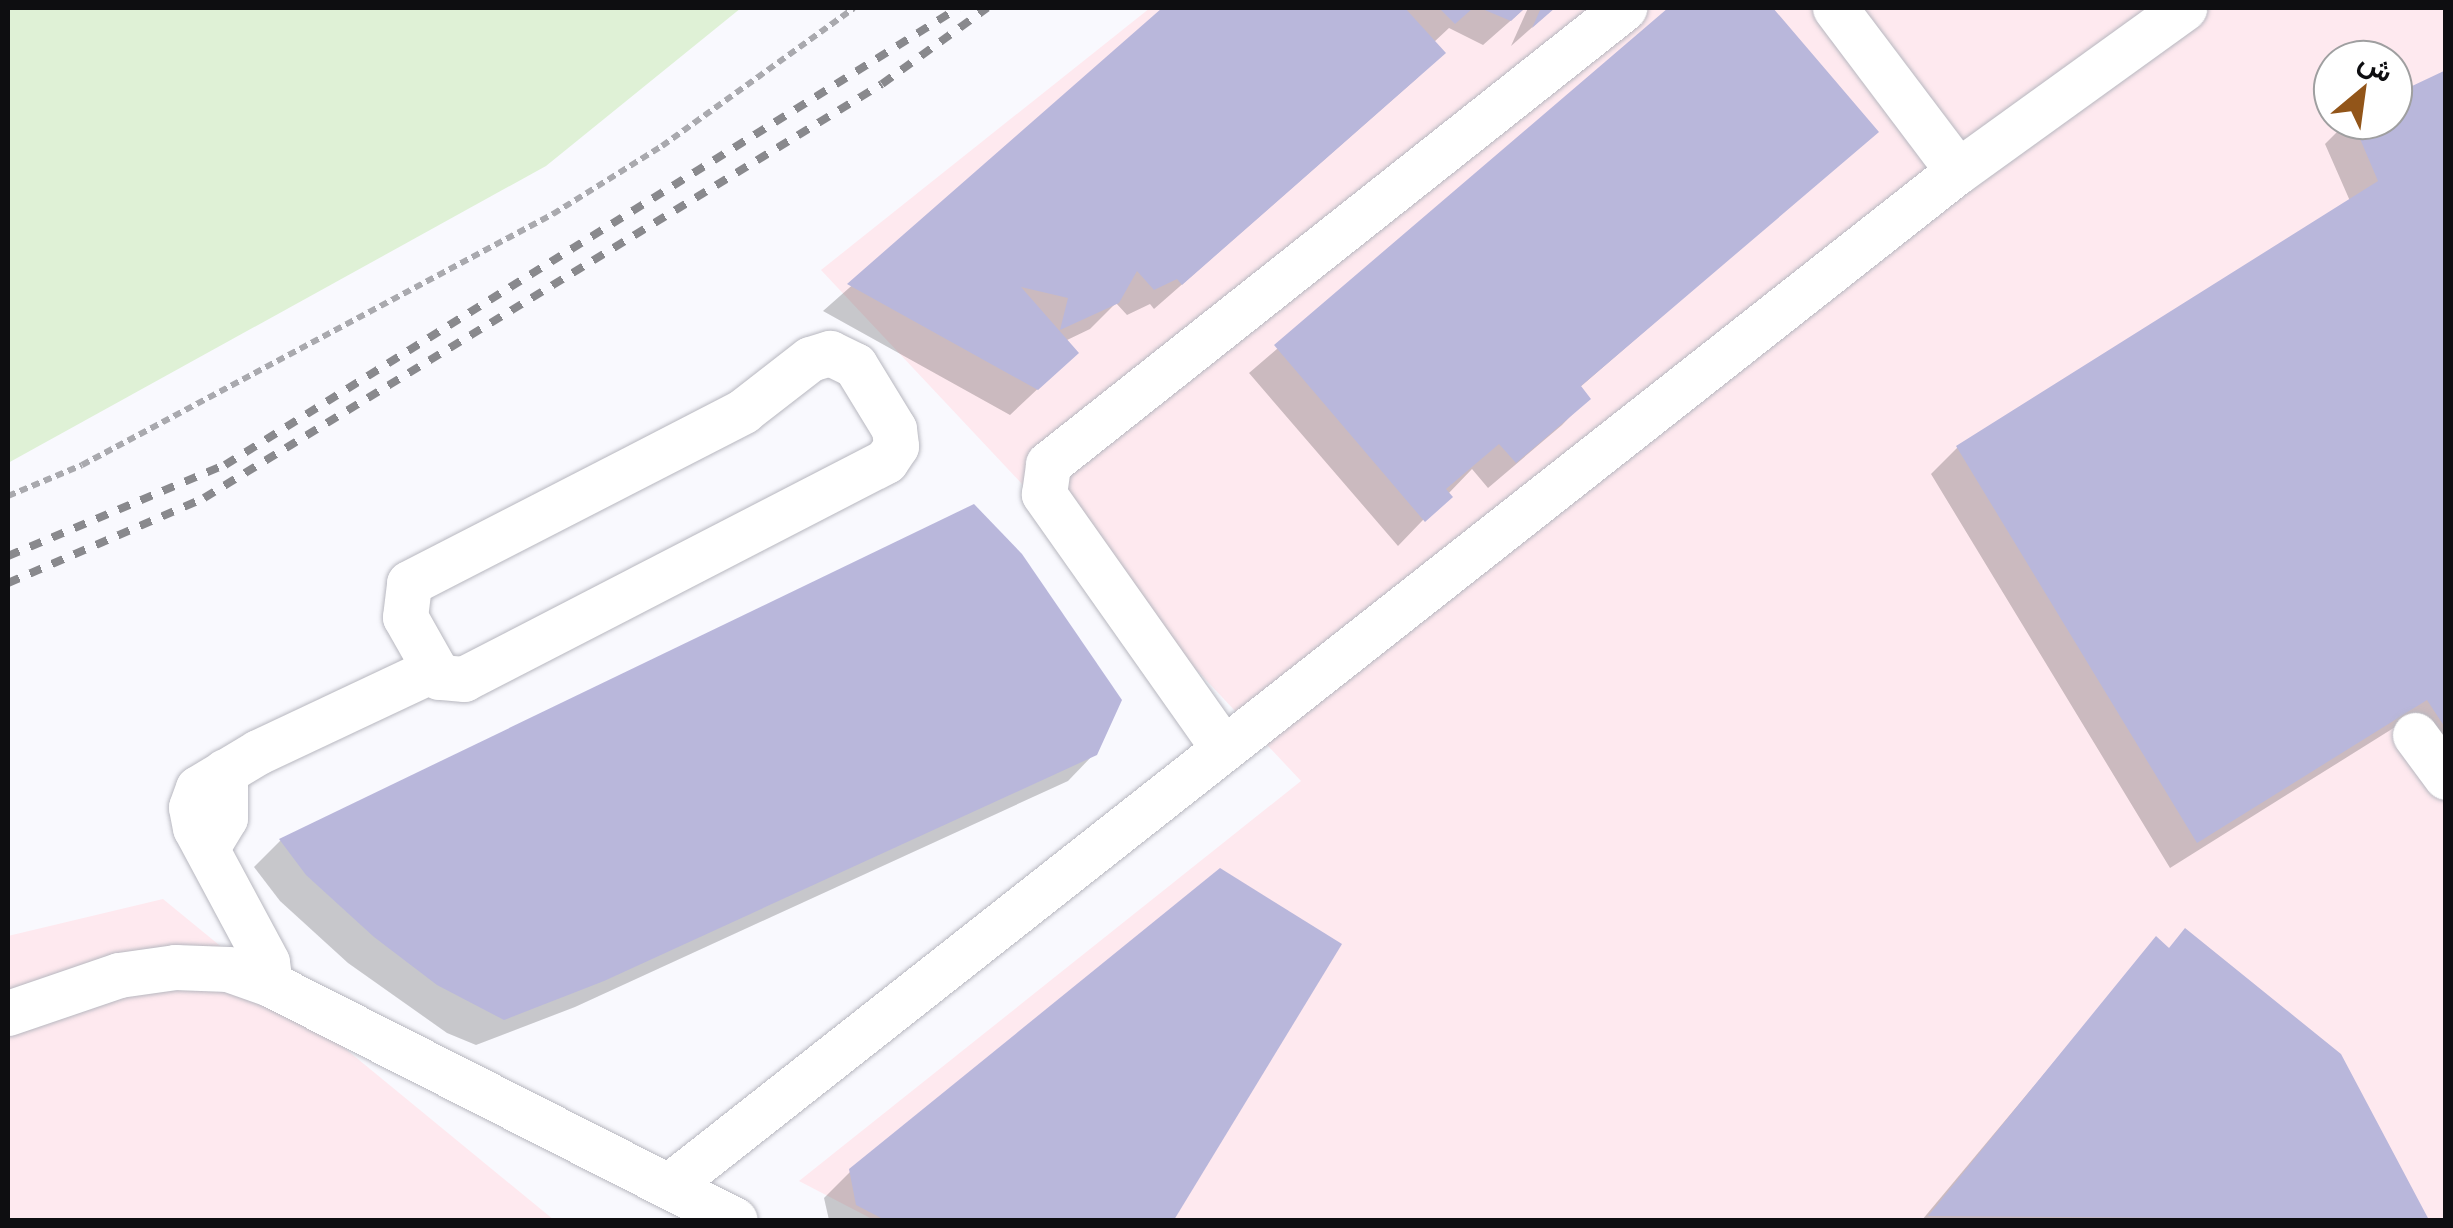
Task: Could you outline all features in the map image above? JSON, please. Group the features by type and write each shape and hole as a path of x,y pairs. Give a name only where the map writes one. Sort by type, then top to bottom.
{"street":[{"path":"1223,748 1044,494 1048,464 1624,8"},
{"path":"1834,8 1958,171"},
{"path":"672,1184 1958,171 2184,8"},
{"path":"830,354 855,365 894,429 896,446 886,461 464,679 447,680 434,669 402,605 420,576 743,411 810,359 830,354"},
{"path":"270,984 267,962 212,868 208,846 225,818 225,771 434,669"},
{"path":"2415,736 2446,777"},
{"path":"8,1013 119,974 174,966 228,969 270,984 672,1184 735,1220"}],"path":[{"path":"8,496 82,465 553,214 662,146 854,8"}],"shaded area":[{"path":"1150,8 2445,8 2445,1220 874,1220 799,1181 1301,781 821,270"},
{"path":"163,899 554,1220 8,1220 8,936"}],"green space":[{"path":"8,8 741,8 546,166 8,463"}],"building":[{"path":"1162,8 1405,8 1446,53 1182,285 1177,279 1154,290 1137,271 1119,303 1060,330 1068,298 1021,287 1079,353 1038,390 847,284"},
{"path":"1439,8 1473,8 1455,24"},
{"path":"1480,8 1525,8 1511,21"},
{"path":"1541,8 1555,8 1532,28"},
{"path":"1668,8 1773,8 1879,132 1581,386 1591,399 1516,463 1499,444 1446,489 1453,497 1425,522 1274,345"},
{"path":"2446,70 2446,729 2427,700 2197,843 1956,446 2378,181 2361,140 2413,140 2413,86"},
{"path":"974,504 1022,554 1122,700 1097,755 604,981 504,1020 437,985 374,937 306,875 279,839"},
{"path":"1220,868 1342,944 1174,1220 885,1220 856,1205 849,1169"},
{"path":"2185,928 2341,1054 2429,1220 1928,1216 2156,936 2169,948"}],"railway":[{"path":"8,556 225,465 958,8"},
{"path":"8,583 204,498 882,84 987,8"}]}
